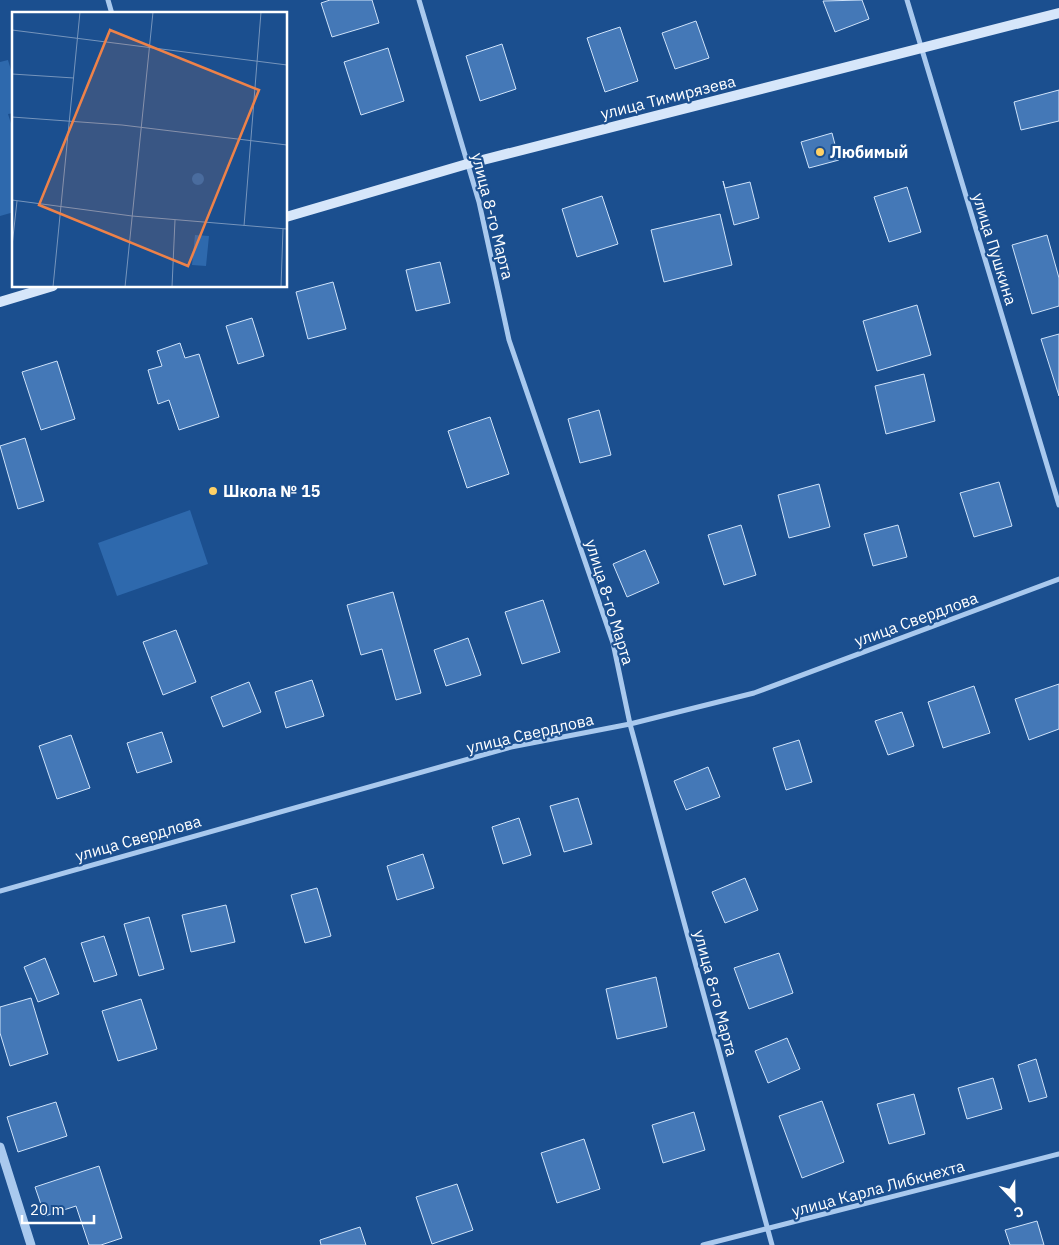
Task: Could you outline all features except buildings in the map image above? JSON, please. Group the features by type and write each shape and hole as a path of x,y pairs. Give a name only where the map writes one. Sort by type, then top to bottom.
{"main road":[{"name":"улица Тимирязева","path":"288,216 467,164 1059,13"},
{"path":"0,302 46,288"}],"street":[{"name":"улица 8-го Марта","path":"419,0 478,202 510,340 613,643 630,724 772,1245"},
{"name":"улица Пушкина","path":"907,0 1059,504"},
{"name":"улица Свердлова","path":"0,890 502,750 630,724 754,693 1059,579"},
{"path":"0,1147 31,1245"},
{"name":"улица Карла Либкнехта","path":"703,1245 1059,1154"}],"shaded area":[{"path":"8,60 12,73 12,113 8,114 12,127 12,213 0,216 0,62"},
{"path":"190,510 208,564 117,596 98,543"}],"place":[{"name":"Любимый","path":"820,152"},
{"name":"Школа № 15","path":"213,491"}]}
